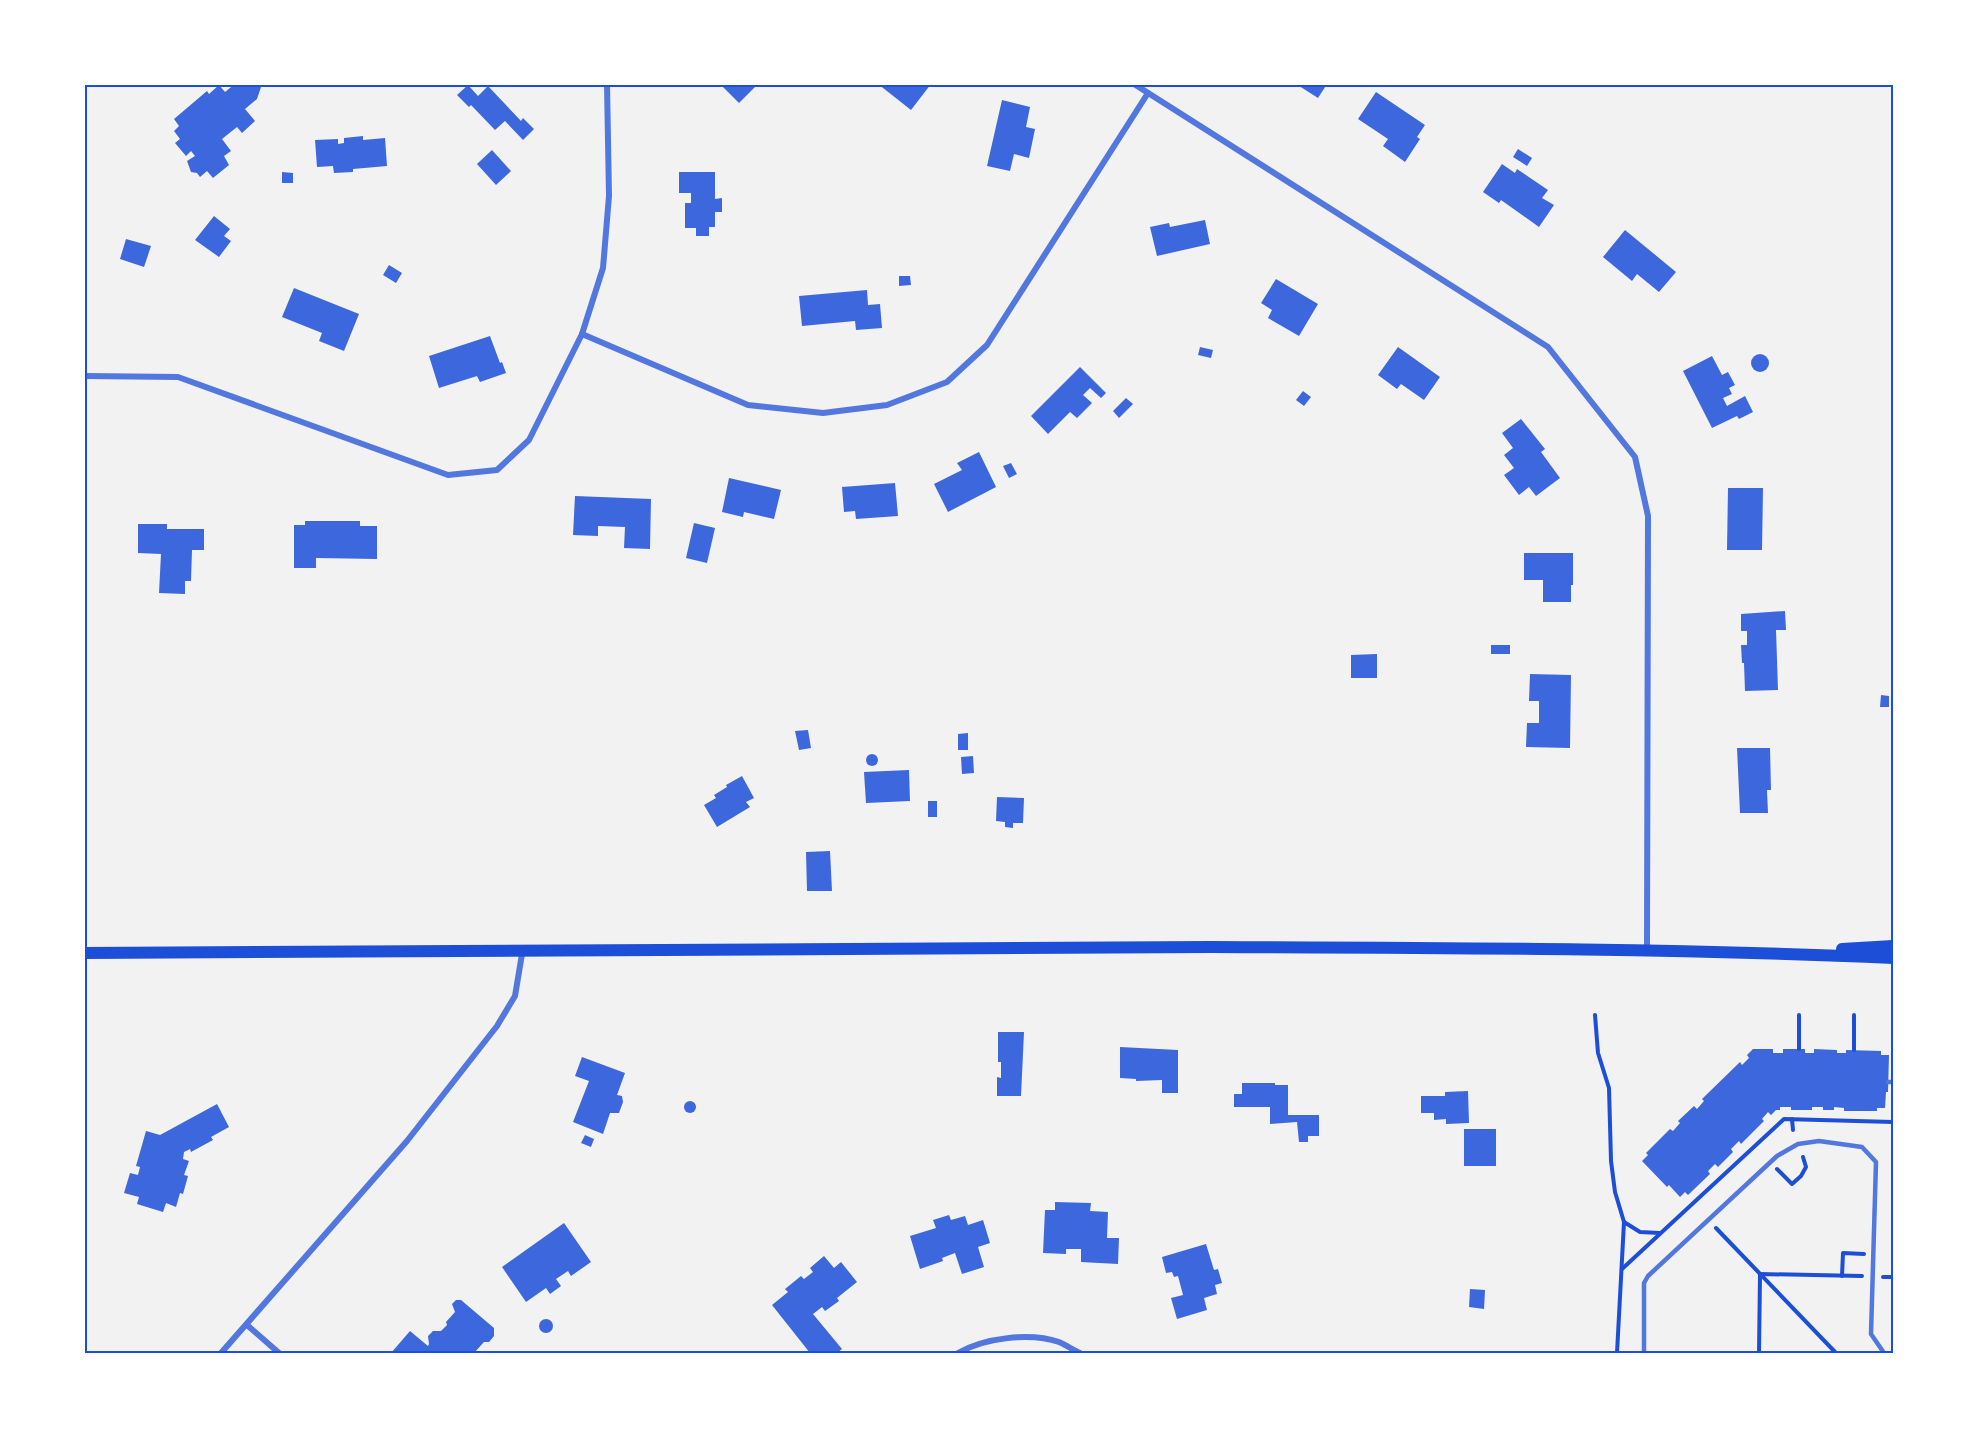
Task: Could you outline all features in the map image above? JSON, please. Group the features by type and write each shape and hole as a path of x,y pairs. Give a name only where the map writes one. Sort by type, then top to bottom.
{"main road":[{"path":"84,953 982,946 1647,949 1893,958"},
{"path":"1766,952 1893,946"}],"street":[{"path":"84,376 178,377 448,476 496,470 529,440 582,334 603,268 609,196 607,84"},
{"path":"1134,84 1548,347 1635,457 1648,516 1647,949"},
{"path":"582,334 748,405 823,413 887,405 947,382 987,345 1148,93"},
{"path":"221,1353 406,1141 497,1026 515,996 523,948"},
{"path":"247,1324 279,1353"},
{"path":"958,1353 966,1348 1015,1336 1057,1342 1080,1353"}],"lane":[{"path":"1644,1353 1644,1283 1648,1276 1771,1162 1798,1144 1819,1141 1862,1147 1876,1162 1871,1334 1880,1352"}],"path":[{"path":"1595,1015 1598,1053 1609,1088 1611,1161 1615,1192 1624,1222 1617,1353"},
{"path":"1799,1015 1799,1049"},
{"path":"1854,1015 1854,1050"},
{"path":"1792,1119 1793,1130"},
{"path":"1771,1162 1792,1184 1801,1176 1806,1167 1803,1157"},
{"path":"1692,1204 1698,1210"},
{"path":"1624,1222 1640,1232 1660,1233"},
{"path":"1622,1270 1673,1222"},
{"path":"1714,1227 1836,1353"},
{"path":"1842,1276 1843,1253 1874,1254"},
{"path":"1760,1274 1862,1276"},
{"path":"1759,1353 1760,1274"},
{"path":"1883,1277 1893,1277"}],"building":[{"path":"235,84 262,84 257,99 245,109 255,121 242,133 237,127 222,139 231,151 224,156 229,165 213,178 207,171 200,177 197,173 191,172 187,161 195,156 191,151 186,156 175,143 180,139 174,131 179,126 174,119 207,91 209,94 219,85 225,92"},
{"path":"720,84 758,84 739,103"},
{"path":"878,84 931,84 911,110"},
{"path":"1296,84 1327,84 1318,98"},
{"path":"468,85 478,96 488,86 521,121 523,118 534,129 523,140 505,121 495,130 471,105 469,107 457,95"},
{"path":"1376,92 1425,125 1417,137 1420,139 1405,162 1383,146 1388,139 1358,119"},
{"path":"1002,100 1030,107 1026,127 1035,129 1029,158 1014,154 1010,171 987,166"},
{"path":"363,136 363,140 385,138 387,166 334,173 333,166 317,167 315,140 338,139 338,144 344,143 344,138"},
{"path":"1518,149 1532,158 1527,166 1513,157"},
{"path":"492,150 511,171 496,185 477,164"},
{"path":"1502,164 1515,173 1517,169 1548,190 1542,198 1554,205 1539,227 1501,200 1499,203 1483,192"},
{"path":"282,172 293,173 293,183 282,183"},
{"path":"679,172 715,172 715,199 722,198 722,212 715,212 715,227 709,227 709,236 696,236 696,228 685,228 685,203 691,203 691,193 679,193"},
{"path":"214,216 230,229 224,236 231,241 219,257 195,240"},
{"path":"1205,220 1210,244 1157,256 1150,227 1169,223 1170,227"},
{"path":"1625,230 1676,272 1659,292 1637,274 1632,281 1603,257"},
{"path":"126,239 151,246 144,267 120,259"},
{"path":"389,265 402,273 396,283 383,275"},
{"path":"899,276 910,276 911,285 899,286"},
{"path":"1276,279 1318,304 1299,336 1268,318 1272,310 1261,303"},
{"path":"294,288 359,314 344,351 319,341 322,333 282,317"},
{"path":"867,290 868,305 880,304 882,328 856,330 855,321 802,326 799,296"},
{"path":"490,336 506,373 480,382 477,376 439,388 429,356"},
{"path":"1200,347 1213,350 1211,358 1198,355"},
{"path":"1398,347 1440,377 1424,400 1401,384 1397,389 1378,375"},
{"path":"1760,354 1768,359 1769,363 1764,371 1760,372 1752,367 1751,363 1756,355"},
{"path":"1712,356 1722,375 1728,372 1735,385 1729,388 1732,394 1723,398 1727,406 1745,396 1753,412 1739,419 1737,416 1712,428 1683,371"},
{"path":"1080,367 1106,393 1101,398 1090,388 1083,395 1092,403 1077,418 1070,412 1048,434 1031,416"},
{"path":"1303,391 1311,397 1304,406 1296,400"},
{"path":"1126,398 1133,404 1119,418 1113,411"},
{"path":"1521,419 1545,449 1541,452 1560,478 1536,496 1529,487 1519,495 1504,475 1514,468 1504,455 1513,448 1502,433"},
{"path":"979,452 996,487 948,512 934,484 962,470 957,463"},
{"path":"1011,463 1017,474 1009,478 1003,466"},
{"path":"729,478 781,490 774,519 744,512 743,517 722,512"},
{"path":"895,483 898,516 856,519 855,511 844,512 842,487"},
{"path":"1728,488 1763,488 1762,550 1727,550"},
{"path":"575,496 651,499 650,549 624,548 625,527 598,526 598,536 573,535"},
{"path":"305,521 360,521 360,526 377,526 377,559 316,558 316,568 294,568 294,525 305,525"},
{"path":"694,523 715,528 707,563 686,558"},
{"path":"138,524 167,524 167,529 204,529 204,550 192,550 191,581 185,581 185,594 159,593 161,554 138,553"},
{"path":"1524,553 1573,553 1571,602 1543,602 1543,580 1524,580"},
{"path":"1785,611 1786,630 1776,630 1778,690 1745,691 1741,645 1747,645 1747,631 1741,631 1741,614"},
{"path":"1491,645 1510,645 1510,654 1491,654"},
{"path":"1377,654 1377,678 1351,678 1351,655"},
{"path":"1530,674 1571,675 1570,748 1526,747 1527,723 1539,723 1539,701 1529,701"},
{"path":"1881,695 1889,696 1889,707 1880,707"},
{"path":"808,730 811,748 799,750 795,731"},
{"path":"968,733 968,750 958,750 958,734"},
{"path":"1737,748 1770,748 1771,790 1767,790 1768,813 1740,813"},
{"path":"874,754 878,760 874,766 870,766 866,758"},
{"path":"973,756 974,773 962,774 961,757"},
{"path":"909,770 910,801 866,803 864,772"},
{"path":"742,776 754,798 746,802 750,807 717,827 704,805 716,798 714,795 727,787 726,785"},
{"path":"997,797 1024,798 1023,823 1013,823 1013,828 1005,827 1005,822 996,821"},
{"path":"928,801 937,801 937,817 928,817"},
{"path":"830,851 832,891 807,891 806,852"},
{"path":"998,1032 1024,1032 1021,1096 997,1096 997,1077 1001,1078 1001,1062 998,1062"},
{"path":"1120,1047 1178,1050 1178,1093 1162,1093 1162,1080 1136,1081 1136,1079 1120,1078"},
{"path":"1753,1049 1773,1049 1773,1053 1783,1053 1783,1049 1805,1049 1805,1053 1814,1053 1814,1049 1837,1050 1837,1053 1846,1053 1846,1050 1881,1051 1881,1055 1889,1055 1885,1108 1877,1108 1877,1111 1844,1111 1844,1108 1834,1107 1834,1110 1812,1107 1812,1110 1791,1110 1791,1107 1780,1107 1780,1110 1776,1110 1771,1115 1768,1112 1762,1119 1764,1121 1741,1144 1739,1141 1731,1149 1733,1152 1718,1167 1715,1164 1708,1171 1710,1174 1688,1195 1685,1192 1680,1197 1642,1161 1648,1155 1646,1153 1670,1129 1673,1131 1680,1123 1678,1121 1694,1106 1697,1109 1704,1101 1702,1099 1740,1062 1742,1065 1749,1058 1747,1055"},
{"path":"582,1057 625,1073 617,1095 622,1096 623,1102 619,1113 610,1113 603,1134 573,1122 589,1081 575,1076"},
{"path":"1242,1083 1288,1085 1288,1115 1319,1115 1319,1136 1308,1136 1308,1142 1299,1142 1297,1122 1270,1124 1270,1107 1234,1107 1234,1094 1242,1094"},
{"path":"1468,1091 1469,1123 1446,1124 1446,1119 1434,1120 1434,1113 1421,1113 1421,1096 1445,1096 1445,1092"},
{"path":"692,1101 695,1102 695,1112 688,1113 685,1112 684,1105 685,1102"},
{"path":"217,1104 229,1127 211,1137 213,1140 191,1152 190,1149 184,1152 183,1159 189,1161 184,1175 188,1176 183,1194 180,1193 176,1207 166,1203 163,1212 137,1204 139,1197 124,1193 130,1173 138,1175 140,1167 136,1166 146,1131 160,1135"},
{"path":"1464,1129 1496,1129 1496,1166 1464,1166"},
{"path":"585,1135 594,1139 591,1147 581,1143"},
{"path":"1055,1202 1091,1203 1090,1211 1108,1212 1107,1238 1119,1238 1118,1264 1081,1262 1081,1249 1066,1249 1066,1254 1043,1253 1045,1210 1055,1210"},
{"path":"949,1215 951,1220 965,1216 968,1225 983,1220 990,1243 978,1247 984,1267 962,1274 955,1253 942,1258 943,1261 920,1269 910,1236 936,1228 933,1220"},
{"path":"564,1223 591,1262 571,1276 568,1271 556,1279 561,1286 550,1294 546,1288 526,1302 502,1267"},
{"path":"1206,1244 1214,1270 1218,1269 1222,1283 1215,1285 1217,1294 1204,1298 1207,1310 1177,1319 1171,1298 1183,1295 1178,1276 1174,1277 1172,1272 1166,1273 1162,1257"},
{"path":"824,1256 834,1268 841,1262 857,1282 837,1298 839,1301 825,1311 822,1307 813,1314 842,1349 837,1353 810,1353 772,1305 788,1292 785,1289 801,1276 804,1279 813,1272 810,1268"},
{"path":"1470,1289 1485,1290 1484,1309 1469,1307"},
{"path":"456,1300 461,1300 494,1328 494,1336 489,1342 484,1342 474,1353 391,1353 410,1331 428,1346 428,1336 433,1331 441,1331 455,1312 452,1304"},
{"path":"543,1319 549,1319 553,1326 549,1333 543,1333 539,1329 539,1323"}]}
